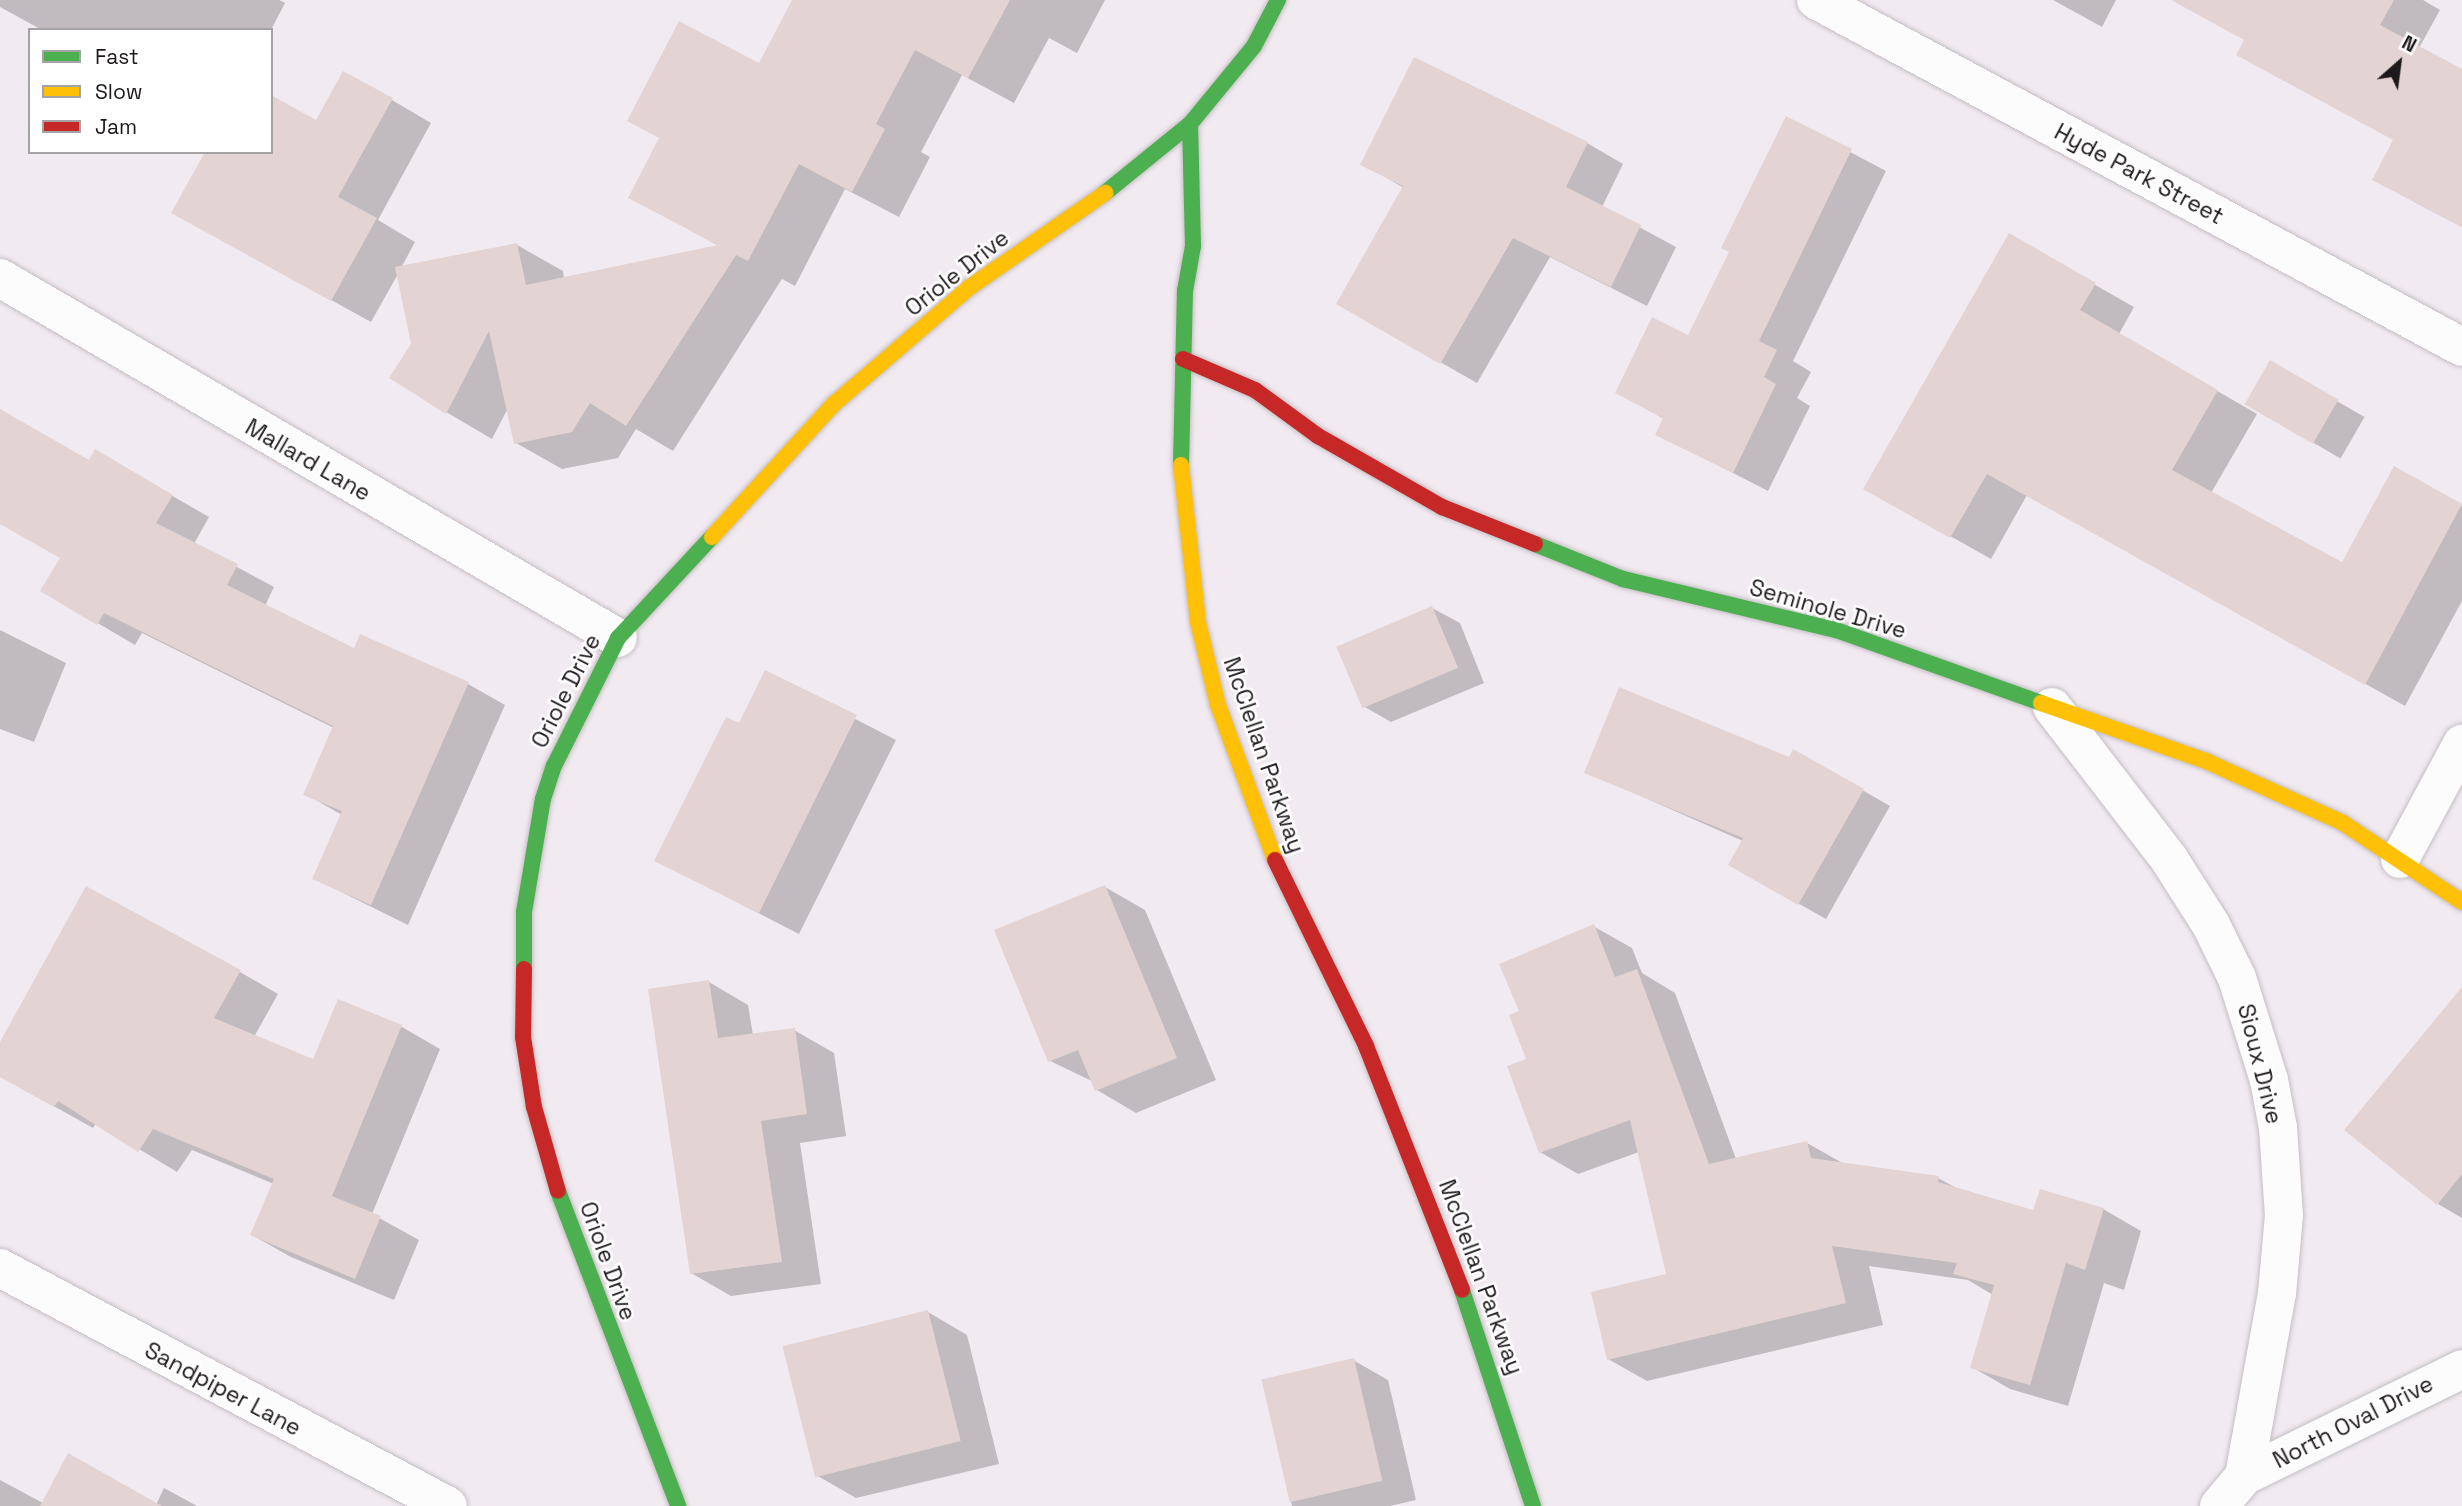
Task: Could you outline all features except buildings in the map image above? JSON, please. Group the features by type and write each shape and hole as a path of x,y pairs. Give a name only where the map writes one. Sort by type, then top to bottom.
{"street":[{"path":"1190,124 1254,46 1278,0"},
{"name":"Hyde Park Street","path":"1816,0 2462,347"},
{"name":"McClellan Parkway","path":"1190,124 1193,246 1179,443 1187,547 1218,705 1265,840 1366,1046 1410,1149 1496,1384 1533,1506"},
{"name":"Oriole Drive","path":"678,1506 643,1424 550,1170 534,1107 523,1037 524,912 543,799 554,766 618,638 835,403 970,287 1103,195 1190,124"},
{"name":"Mallard Lane","path":"0,278 618,638"},
{"name":"Seminole Drive","path":"1183,359 1255,390 1318,436 1442,507 1577,564 1836,629 2206,761 2343,823 2462,902"},
{"name":"Sioux Drive","path":"2052,707 2169,859 2211,925 2237,978 2269,1080 2278,1128 2284,1216 2277,1293 2244,1476"},
{"path":"2400,859 2462,744"},
{"name":"Sandpiper Lane","path":"0,1268 448,1506"},
{"name":"North Oval Drive","path":"2244,1476 2462,1368"},
{"path":"2219,1506 2244,1476"}],"traffic: fast":[{"path":"1181,465 1185,291 1193,246 1190,124 1254,46 1278,0"},
{"path":"1105,193 1190,124"},
{"path":"524,969 524,912 543,799 554,766 618,638 712,537"},
{"path":"1535,544 1623,579 1836,630 2041,703"},
{"path":"558,1191 678,1506"},
{"path":"1462,1290 1533,1506"}],"traffic: slow":[{"path":"712,537 835,403 970,287 1105,193"},
{"path":"1181,465 1198,622 1218,705 1275,860"},
{"path":"2041,703 2206,761 2343,823 2462,902"}],"traffic: jam":[{"path":"1183,359 1255,390 1318,436 1442,507 1535,544"},
{"path":"1275,860 1366,1046 1462,1290"},
{"path":"524,969 523,1037 534,1107 558,1191"}]}
